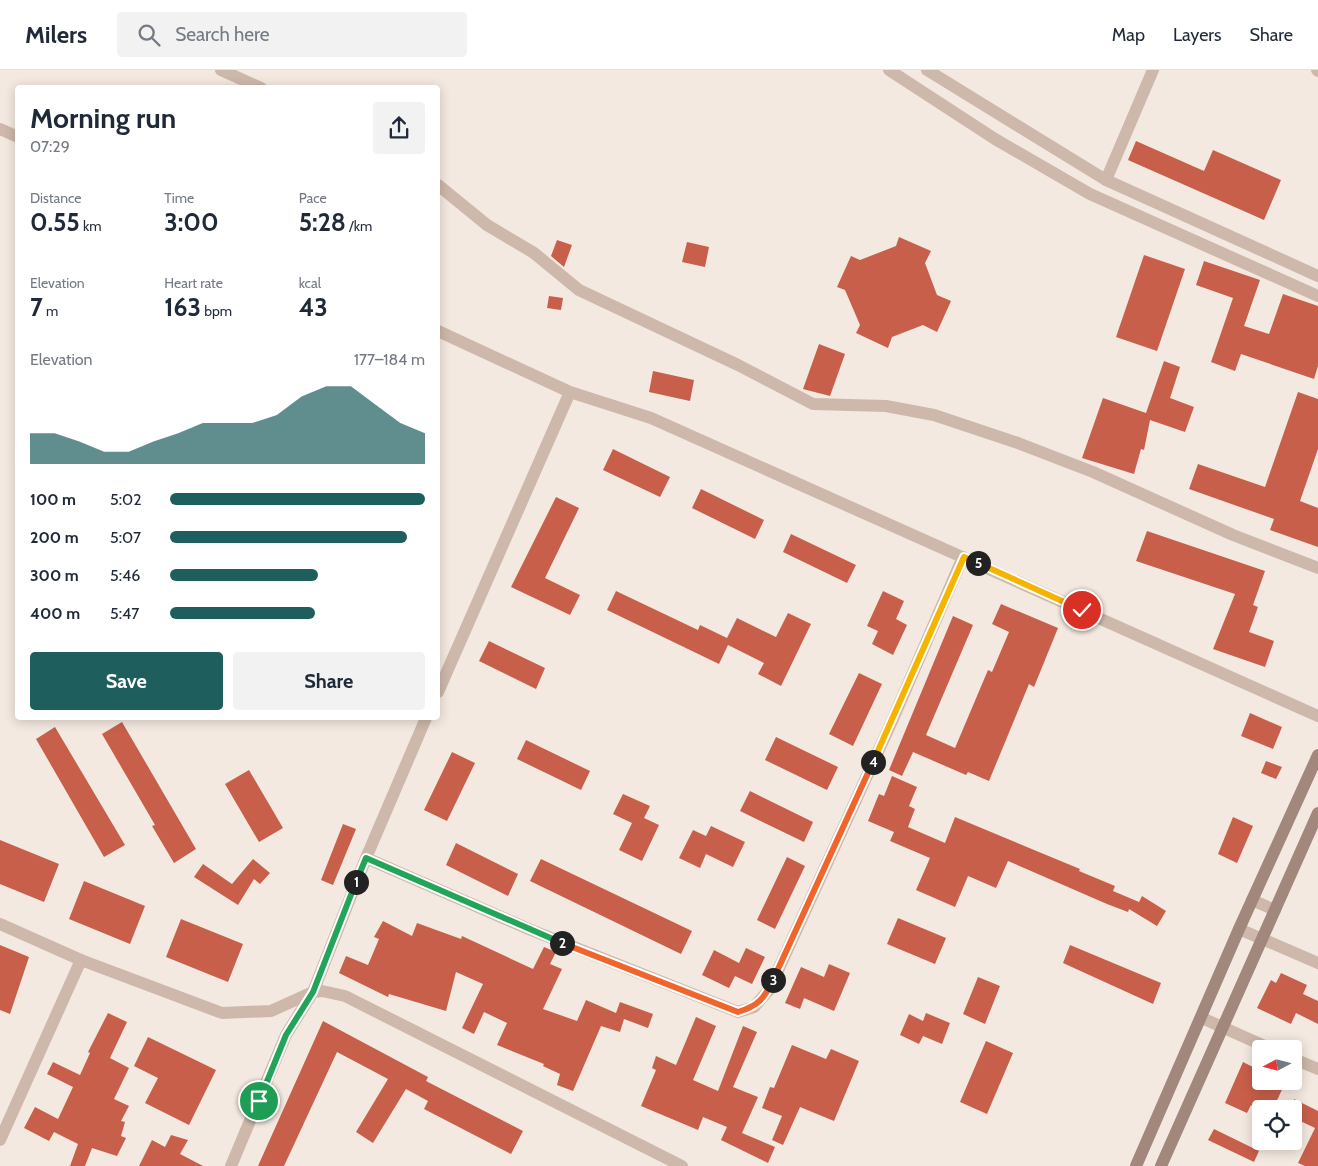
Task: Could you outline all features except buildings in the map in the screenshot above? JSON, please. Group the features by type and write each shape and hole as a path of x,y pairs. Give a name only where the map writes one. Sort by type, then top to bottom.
{"main road":[{"path":"1136,1166 1202,1018 1239,929 1318,755"},
{"path":"1161,1166 1318,813"}],"street":[{"path":"221,70 254,85"},
{"path":"889,70 995,138 1090,194 1318,296"},
{"path":"927,70 1106,180 1318,276"},
{"path":"1106,180 1153,70"},
{"path":"0,129 15,136"},
{"path":"440,187 488,225 534,253 579,290 738,365 813,404 886,406 934,415 1018,442 1093,472 1232,535 1318,568"},
{"path":"440,332 570,392 651,418 1318,716"},
{"path":"440,687 570,392"},
{"path":"366,858 531,930 738,1012 754,1007 769,990 897,710 964,557"},
{"path":"231,1166 286,1035 313,992 366,858 425,720"},
{"path":"1252,900 1275,910"},
{"path":"0,924 81,960 222,1013 271,1011 313,992 322,990 345,996 682,1166"},
{"path":"1239,929 1318,963"},
{"path":"0,1140 81,960"},
{"path":"1202,1018 1252,1041"},
{"path":"1302,1062 1318,1069"}],"route":[{"path":"259,1101 286,1035 313,992 366,858 531,930 738,1012 754,1007 769,990 893,719 964,557 1082,610"}]}
